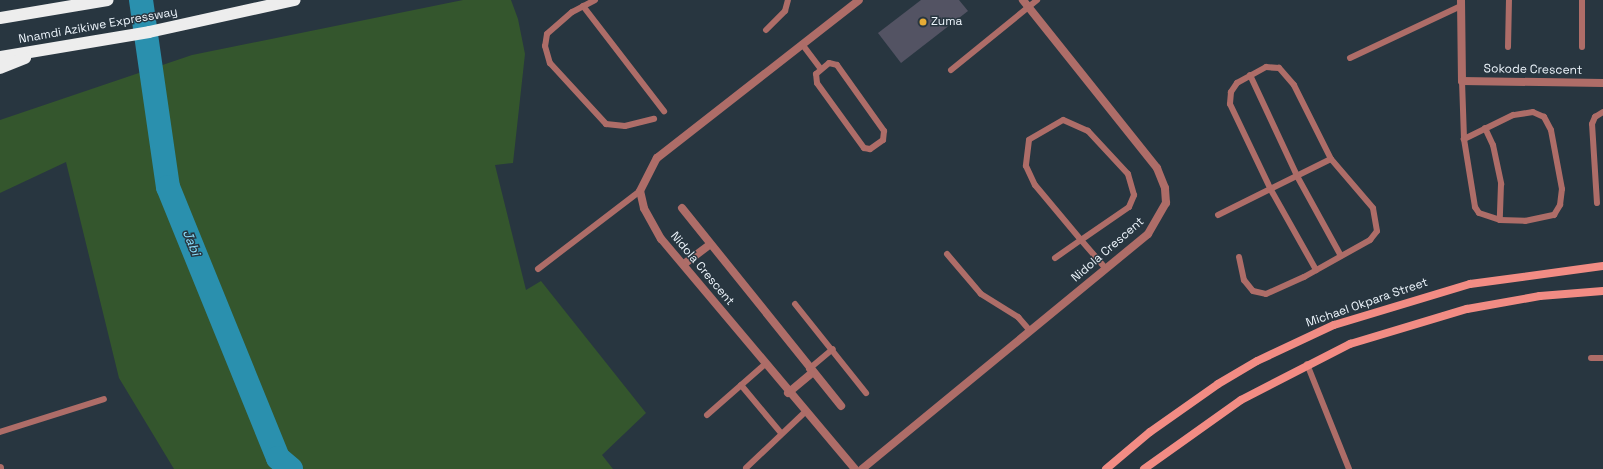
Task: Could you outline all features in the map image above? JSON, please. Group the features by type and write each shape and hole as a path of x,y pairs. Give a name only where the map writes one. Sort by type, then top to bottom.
{"highway":[{"name":"Nnamdi Azikiwe Expressway","path":"0,18 108,0"},
{"name":"Nnamdi Azikiwe Expressway","path":"0,57 77,45 224,17 295,0"},
{"path":"0,68 44,50"}],"main road":[{"name":"Michael Okpara Street","path":"1106,469 1155,427 1218,384 1257,361 1334,325 1470,284 1603,266"},
{"path":"1144,469 1200,426 1307,364 1391,330 1467,309 1540,296 1603,291"}],"street":[{"path":"640,191 657,158 859,0"},
{"name":"Nidola Crescent","path":"862,469 1106,269 1157,223 1166,203 1165,188 1157,168 1025,3"},
{"path":"1461,3 1462,81"},
{"name":"Sokode Crescent","path":"1462,81 1603,83"},
{"name":"Nidola Crescent","path":"640,191 644,208 660,239 684,264 788,393 855,469"},
{"path":"682,208 709,245 841,406"},
{"path":"684,264 709,245"},
{"path":"788,393 811,371"}],"lane":[{"path":"595,0 583,6 547,34 545,46 550,63 606,124 625,126 654,119"},
{"path":"766,30 785,11 788,0"},
{"path":"951,70 1025,3 1037,0"},
{"path":"1508,0 1508,46"},
{"path":"1582,0 1582,47"},
{"path":"1350,58 1461,3"},
{"path":"583,6 664,111"},
{"path":"802,44 821,69"},
{"path":"828,63 837,65 884,131 883,140 870,149 864,148 817,83 816,74 821,69 828,63"},
{"path":"1239,257 1244,280 1253,291 1266,294 1316,270 1342,256 1370,240 1377,231 1378,221 1373,208 1358,187 1331,159 1285,71 1266,67 1250,75 1231,92 1230,104 1271,190 1316,270"},
{"path":"1250,75 1297,176 1342,256"},
{"path":"1462,81 1464,139 1475,207 1480,213 1500,220 1525,221 1554,215 1560,205 1562,189 1551,130 1544,117 1533,112 1513,114 1464,139"},
{"path":"1597,203 1592,124 1595,117 1603,112"},
{"path":"1056,258 1081,240 1129,206 1134,187 1128,174 1088,131 1063,120 1029,140 1026,166 1035,185 1081,240 1106,269"},
{"path":"1485,128 1493,145 1501,184 1500,220"},
{"path":"1218,215 1331,159"},
{"path":"538,269 640,191"},
{"path":"947,254 981,294 1018,317 1030,331"},
{"path":"795,304 866,393"},
{"path":"811,371 833,350"},
{"path":"1591,358 1603,358"},
{"path":"707,415 765,364"},
{"path":"1307,364 1349,469"},
{"path":"741,385 781,433"},
{"path":"0,432 104,399"},
{"path":"746,468 781,433 805,412"}],"green space":[{"path":"463,0 511,0 518,19 525,54 513,163 495,165 526,290 541,281 646,413 602,455 613,469 174,469 119,378 66,162 0,193 0,120 192,55"}],"building":[{"name":"Zuma","path":"921,0 959,0 968,11 901,63 878,33"}],"waterway":[{"name":"Jabi","path":"141,0 168,187 278,458 291,469"}],"place":[{"name":"Zuma","path":"923,22"}]}
